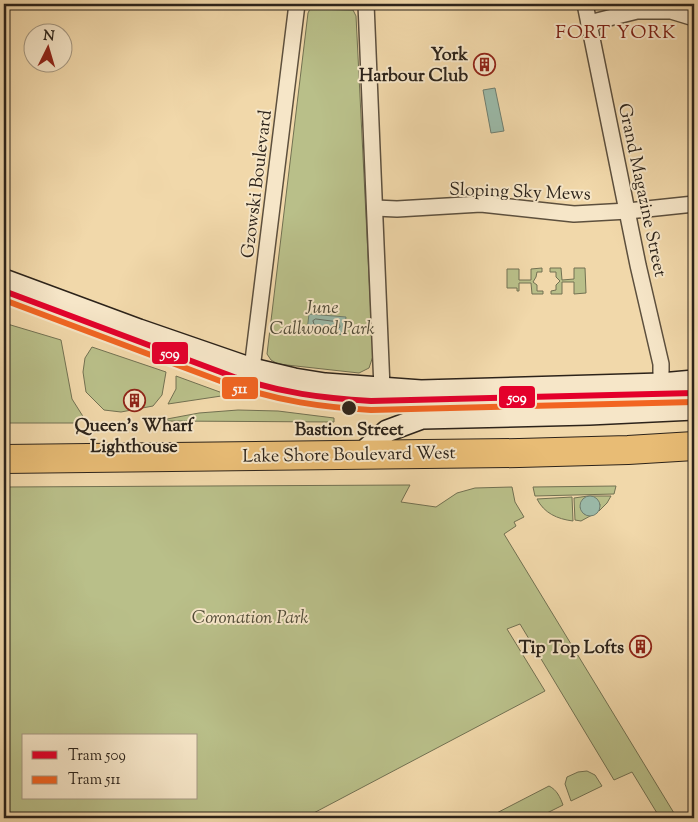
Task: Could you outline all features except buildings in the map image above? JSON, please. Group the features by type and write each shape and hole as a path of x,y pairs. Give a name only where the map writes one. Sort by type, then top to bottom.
{"highway":[{"name":"Lake Shore Boulevard West","path":"4,459 628,450 694,446"}],"street":[{"name":"Gzowski Boulevard","path":"252,369 297,4"},
{"path":"366,4 382,388"},
{"name":"Grand Magazine Street","path":"585,4 661,364 662,384"},
{"path":"589,23 637,11 671,11 694,18"},
{"name":"Sloping Sky Mews","path":"375,208 398,209 481,204 574,214 694,204"},
{"path":"4,280 138,330 252,369 309,381 421,391 662,384 694,381"},
{"path":"361,454 387,431 422,418 598,414 694,409"}],"green space":[{"name":"June Callwood Park","path":"310,9 353,10 356,16 373,356 369,368 359,373 278,364 271,360 267,354"},
{"path":"542,268 542,272 537,272 533,282 537,285 537,291 543,291 543,294 532,294 531,283 519,283 519,291 517,291 517,288 507,288 507,269 519,269 519,280 531,280 531,269"},
{"path":"550,268 561,268 562,280 574,279 574,268 585,268 586,293 574,294 574,282 562,282 562,294 551,294 551,291 556,290 556,285 560,281 556,277 556,272 550,272"},
{"path":"4,323 61,340 72,399 84,418 76,423 4,423"},
{"path":"92,347 166,372 162,395 153,406 121,412 104,410 86,392 83,372 85,358"},
{"path":"176,376 228,395 168,404 176,389"},
{"path":"238,410 278,411 334,418 334,422 168,421 167,419 199,413"},
{"name":"Coronation Park","path":"410,485 401,502 436,507 457,493 475,488 512,487 515,502 524,517 514,522 516,526 504,534 677,818 660,818 632,772 614,780 520,624 507,629 545,691 308,816 309,818 4,818 4,487"},
{"path":"616,486 614,494 535,496 533,487"},
{"path":"611,496 599,511 600,504 580,507 584,514 592,515 581,521 575,520 574,498"},
{"path":"572,497 573,521 562,519 547,512 537,499"},
{"path":"587,771 595,775 602,786 571,801 565,784 567,777 578,772"},
{"path":"549,786 556,792 563,805 537,818 487,818"}],"water":[{"path":"495,88 504,131 491,133 483,90"},
{"path":"309,314 346,317 344,335 307,331"},
{"path":"590,496 597,499 600,506 597,513 590,516 583,513 580,506 583,499"}],"tram line":[{"name":"509","path":"4,291 234,377 285,391 318,396 371,401 694,393"},
{"name":"511","path":"4,300 231,385 283,399 317,405 371,410 694,402"}],"place":[{"name":"York Harbour Club","path":"484,64"},
{"name":"Queen's Wharf Lighthouse","path":"134,400"},
{"name":"Bastion Street","path":"349,408"},
{"name":"Tip Top Lofts","path":"640,647"}],"district":[{"name":"FORT YORK","path":"616,31"}]}
